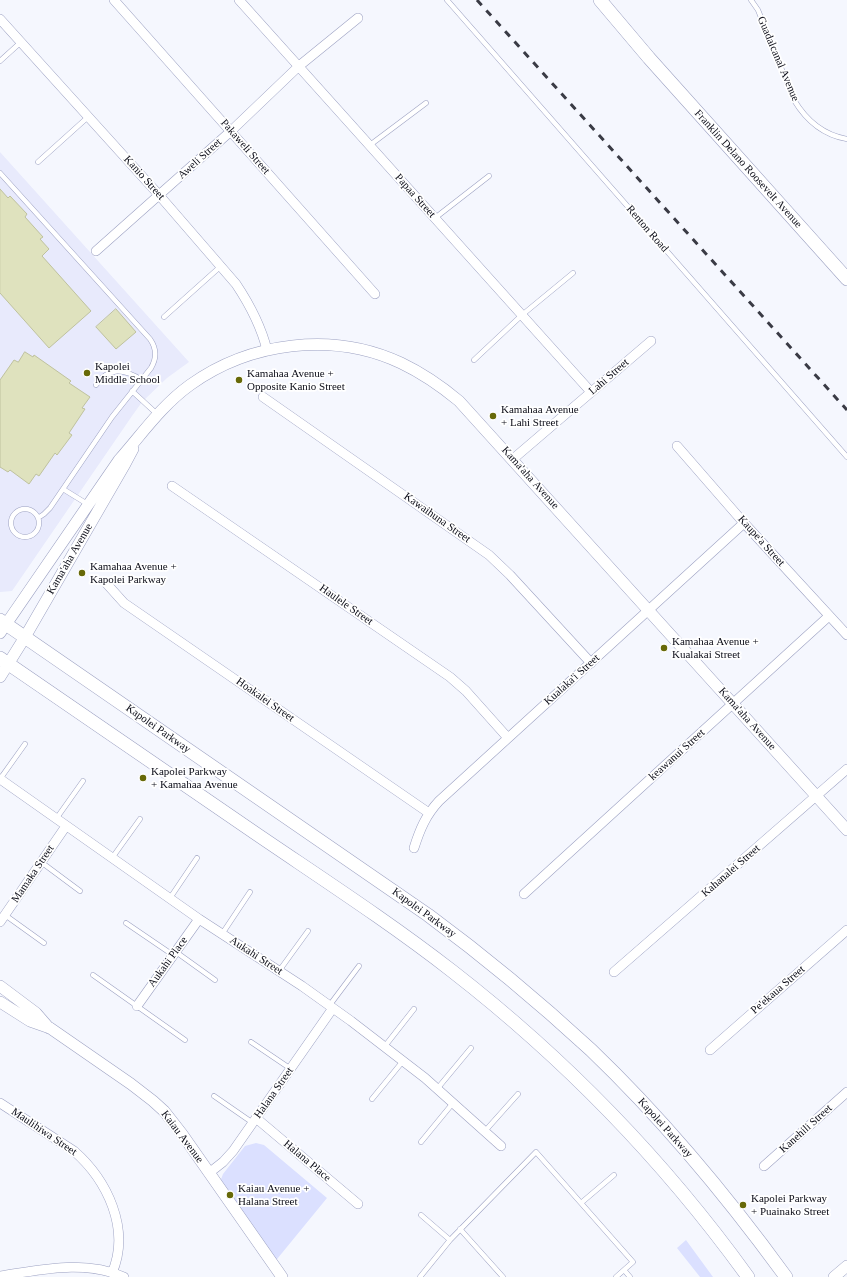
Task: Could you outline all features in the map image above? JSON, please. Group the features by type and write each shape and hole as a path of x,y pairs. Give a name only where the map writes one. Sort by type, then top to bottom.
{"main road":[{"path":"588,0 649,58"},
{"path":"600,0 649,58"},
{"name":"Franklin Delano Roosevelt Avenue","path":"649,58 847,279"},
{"name":"Kapolei Parkway","path":"2,626 25,637 428,915 512,980 592,1051 666,1128 732,1206 786,1277"},
{"path":"4,661 410,940 493,1004 570,1074 643,1148 700,1214 748,1277"}],"street":[{"name":"Pakaweli Street","path":"114,0 375,294"},
{"name":"Papaa Street","path":"239,0 591,392"},
{"name":"Aweli Street","path":"96,251 231,131 299,66 358,18"},
{"name":"Kanio Street","path":"0,19 159,195 236,284 252,310 263,335 267,350"},
{"name":"Lahi Street","path":"513,459 650,341"},
{"name":"Kama'aha Avenue","path":"2,626 119,460 157,415 175,397 205,375 239,359 267,350 294,346 330,345 366,351 399,362 431,379 459,401 847,830"},
{"name":"Kawaihuna Street","path":"263,397 489,555 510,575 591,663"},
{"name":"Kama'aha Avenue","path":"0,676 4,661 25,637 126,464 137,440"},
{"name":"Kaupe'a Street","path":"677,446 744,523 847,635"},
{"name":"Haulele Street","path":"172,486 450,677 466,691 508,738"},
{"name":"Kualaka'i Street","path":"414,848 421,827 429,813 439,801 744,523"},
{"name":"Hoakalei Street","path":"106,583 124,603 429,813"},
{"name":"keawanui Street","path":"524,894 829,616"},
{"name":"Kahanalei Street","path":"614,972 847,769"},
{"name":"Aukahi Street","path":"0,779 200,919 331,1007 385,1046 437,1089 501,1146"},
{"name":"Mamaka Street","path":"2,918 66,826"},
{"name":"Aukahi Place","path":"137,1006 200,919"},
{"name":"Pe'ekaua Street","path":"710,1050 847,930"},
{"name":"Kaiau Avenue","path":"0,986 36,1013 50,1028 153,1101 178,1128 282,1277"},
{"name":"Kaiau Avenue","path":"0,1002 30,1021 50,1028"},
{"name":"Halana Street","path":"209,1173 234,1151 291,1069 331,1007"},
{"name":"Kanehili Street","path":"764,1166 847,1092"},
{"name":"Maulihiwa Street","path":"0,1103 74,1151 98,1176 108,1195 118,1227 119,1251 112,1273"},
{"name":"Halana Place","path":"255,1120 358,1204"},
{"path":"834,1277 847,1266"},
{"path":"0,1276 71,1267 94,1268 124,1277"}],"lane":[{"name":"Renton Road","path":"447,0 847,457"},
{"name":"Guadalcanal Avenue","path":"751,0 758,10 794,100 800,109 815,125 824,131 847,139"},
{"path":"0,61 21,42"},
{"path":"370,145 426,104"},
{"path":"38,162 88,117"},
{"path":"0,173 154,344 156,350 154,362 142,380 112,417 47,512 38,518"},
{"path":"435,218 489,176"},
{"path":"164,317 221,266"},
{"path":"474,360 522,315 573,273"},
{"path":"96,385 102,377 117,371 128,372 142,380"},
{"path":"132,391 157,415"},
{"path":"63,489 98,512"},
{"path":"27,509 32,511 38,518 38,528 31,535 27,536 18,534 12,527 12,518 18,511 27,509"},
{"path":"0,779 25,744"},
{"path":"56,819 83,781"},
{"path":"112,858 140,819"},
{"path":"170,898 197,858"},
{"path":"41,862 80,891"},
{"path":"222,934 250,892"},
{"path":"2,918 44,943"},
{"path":"126,923 215,980"},
{"path":"279,971 308,931"},
{"path":"331,1007 359,966"},
{"path":"93,975 185,1040"},
{"path":"385,1046 414,1009"},
{"path":"251,1042 291,1069"},
{"path":"437,1089 471,1048"},
{"path":"372,1098 403,1061"},
{"path":"485,1131 518,1094"},
{"path":"214,1096 255,1120"},
{"path":"421,1142 453,1103"},
{"path":"420,1277 450,1240 536,1152 633,1262 616,1277"},
{"path":"581,1203 614,1174"},
{"path":"421,1216 450,1240"},
{"path":"460,1230 503,1277"},
{"path":"624,1270 630,1277"}],"shaded area":[{"name":"Kapolei Middle School","path":"0,152 189,362 167,378 142,402 12,591 0,592"},
{"path":"256,1143 264,1145 327,1198 273,1264 220,1182 223,1174 245,1146"},
{"path":"686,1240 713,1277 700,1277 677,1248"}],"building":[{"path":"0,189 8,198 10,196 27,214 25,217 43,237 40,239 49,249 42,256 91,311 49,348 0,293"},
{"path":"116,309 136,332 116,349 96,327"},
{"path":"25,352 33,357 34,355 71,381 69,383 90,397 82,408 85,409 69,433 72,435 57,455 55,453 39,476 36,474 29,484 10,470 8,472 0,467 0,380 14,360 18,362"}],"railway":[{"path":"477,0 847,410"}],"place":[{"name":"Kapolei Middle School","path":"87,373"},
{"name":"Kamahaa Avenue + Opposite Kanio Street","path":"239,380"},
{"name":"Kamahaa Avenue + Lahi Street","path":"493,416"},
{"name":"Kamahaa Avenue + Kapolei Parkway","path":"82,573"},
{"name":"Kamahaa Avenue + Kualakai Street","path":"664,648"},
{"name":"Kapolei Parkway + Kamahaa Avenue","path":"143,778"},
{"name":"Kaiau Avenue + Halana Street","path":"230,1195"},
{"name":"Kapolei Parkway + Puainako Street","path":"743,1205"}]}
